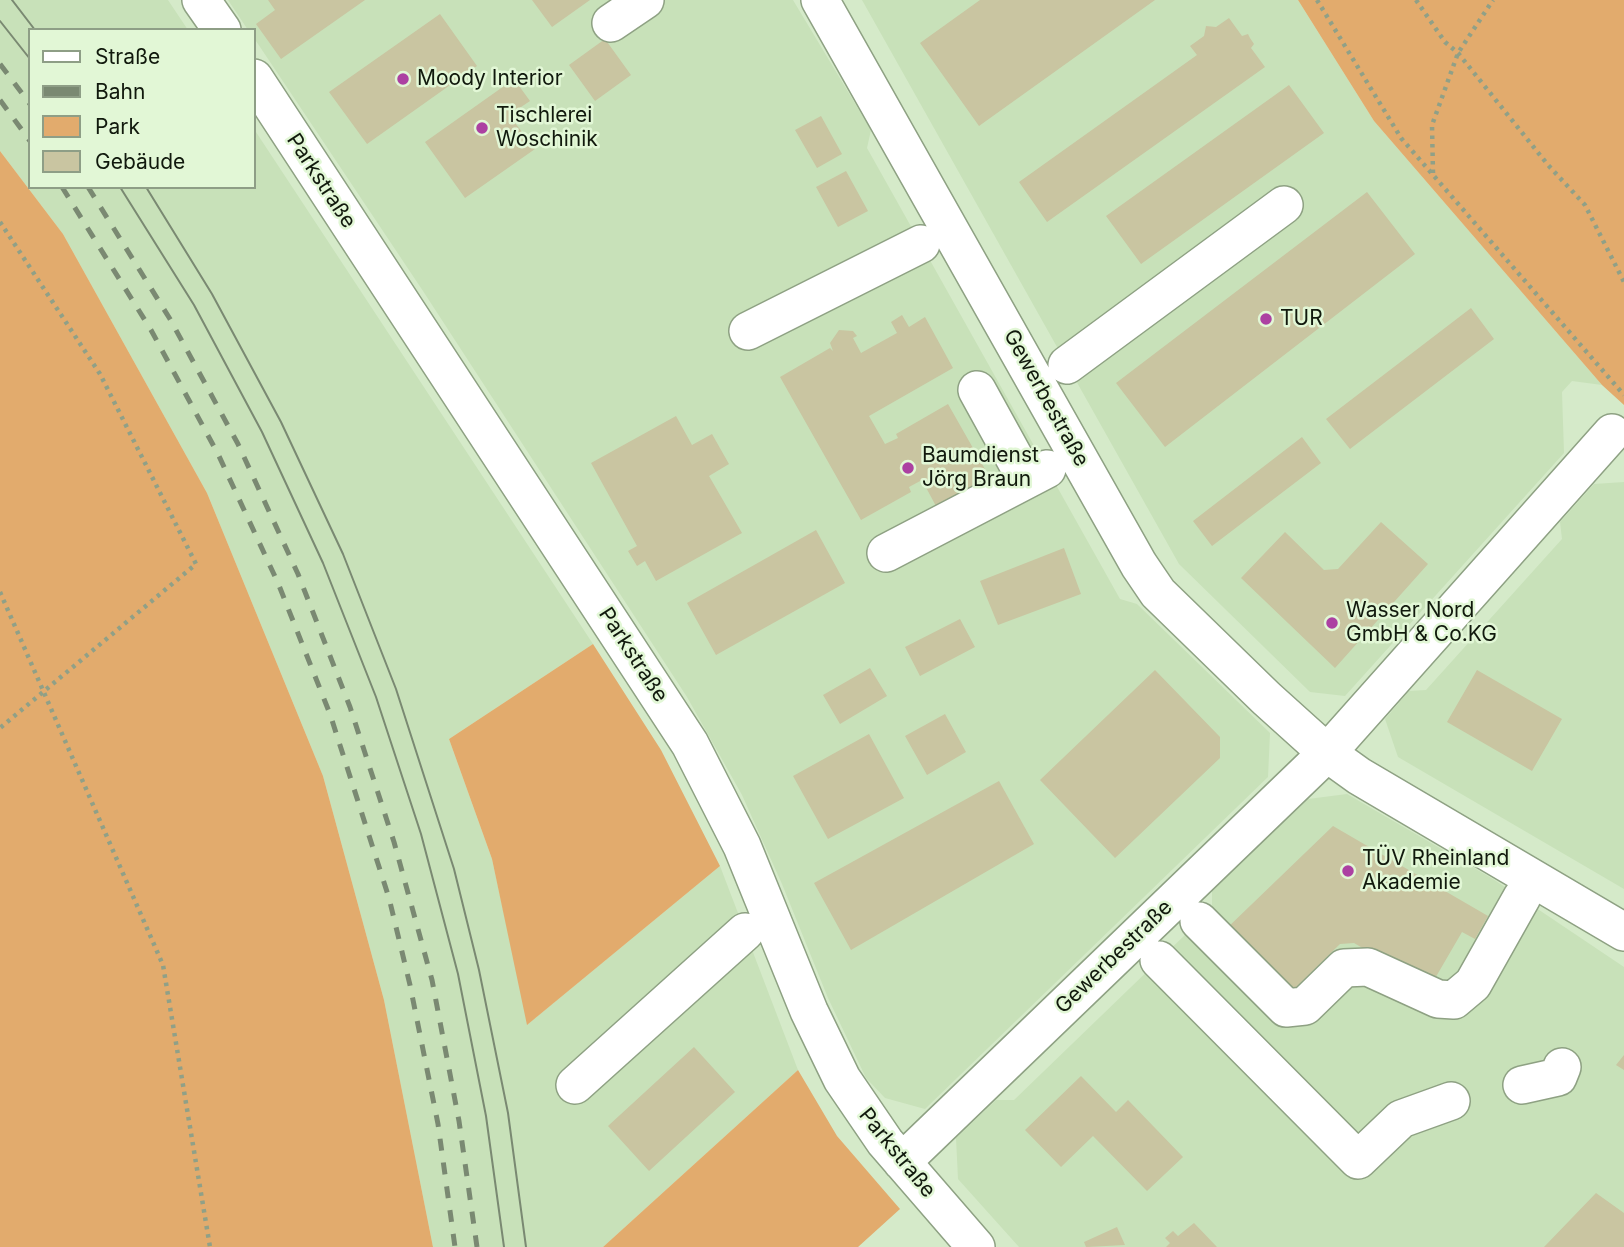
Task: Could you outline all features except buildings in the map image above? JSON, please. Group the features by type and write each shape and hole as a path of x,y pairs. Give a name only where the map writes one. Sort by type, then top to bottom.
{"street":[{"path":"201,0 221,28"},
{"path":"611,23 645,0"},
{"name":"Gewerbestraße","path":"820,0 1143,573 1176,611 1327,752 1382,790 1624,932"},
{"name":"Parkstraße","path":"256,81 690,744 742,846 831,1057 863,1114 976,1247"},
{"path":"1067,365 1284,205"},
{"path":"748,331 921,244"},
{"path":"886,553 1037,474 977,390"},
{"name":"Gewerbestraße","path":"902,1162 1327,752 1612,433"},
{"path":"1199,921 1286,1008 1305,1006 1345,968 1368,967 1438,999 1454,1000 1473,984 1522,897"},
{"path":"575,1085 745,932"},
{"path":"1159,960 1358,1160 1401,1119 1451,1101"},
{"path":"1522,1085 1558,1077 1562,1067"}],"path":[{"path":"1317,0 1401,138 1624,395"},
{"path":"1416,0 1445,42 1458,53 1520,132 1585,205 1624,282"},
{"path":"1433,174 1432,125 1458,53 1493,0"},
{"path":"0,222 100,374 196,564 0,728"},
{"path":"0,592 163,965 210,1247"}],"shaded area":[{"path":"0,0 168,0 187,28 28,28 28,188 0,151"},
{"path":"228,0 793,0 871,130 867,148 1120,599 1137,604 1270,733 1268,777 925,1109 885,1098 866,1078 828,998 782,884 742,795 687,697 423,291 256,41 256,28 247,28"},
{"path":"862,0 1298,0 1374,121 1602,385 1572,381 1562,392 1564,453 1345,696 1310,692 1179,564"},
{"path":"256,132 593,644 449,739 492,859 528,1024 720,866 798,1070 603,1247 433,1247 384,1000 323,776 207,493 63,234 29,189 256,189"},
{"path":"1624,482 1624,889 1398,757 1385,719 1409,691 1426,690 1562,539 1560,522 1594,484"},
{"path":"1347,794 1493,879 1624,967 1624,1247 1019,1247 958,1179 956,1138 996,1100 1014,1100 1212,909 1212,891 1308,799"}],"green space":[{"path":"1298,0 1624,0 1624,405 1602,385 1374,121"},
{"path":"0,151 63,234 207,493 323,776 384,1000 433,1247 0,1247"},
{"path":"593,644 661,750 720,866 527,1025 492,859 449,739"},
{"path":"798,1070 837,1136 900,1209 858,1247 603,1247"}],"tram line":[{"path":"12,0 33,28"},
{"path":"0,21 28,56"},
{"path":"121,189 194,305 262,432 323,563 376,697 421,834 458,974 486,1116 504,1247"},
{"path":"147,189 212,294 281,422 343,554 396,689 454,869 479,970 508,1113 526,1247"}],"railway":[{"path":"0,64 28,101"},
{"path":"0,100 28,138"},
{"path":"63,189 151,330 218,454 278,583 330,714 389,898 410,985 438,1124 455,1247"},
{"path":"89,189 170,319 238,444 298,574 350,707 394,842 432,980 459,1121 477,1247"}],"place":[{"name":"Moody Interior","path":"403,79"},
{"name":"Tischlerei Woschinik","path":"482,128"},
{"name":"TUR","path":"1266,319"},
{"name":"Baumdienst Jörg Braun","path":"908,468"},
{"name":"Wasser Nord GmbH & Co.KG","path":"1332,623"},
{"name":"TÜV Rheinland Akademie","path":"1348,871"}]}
